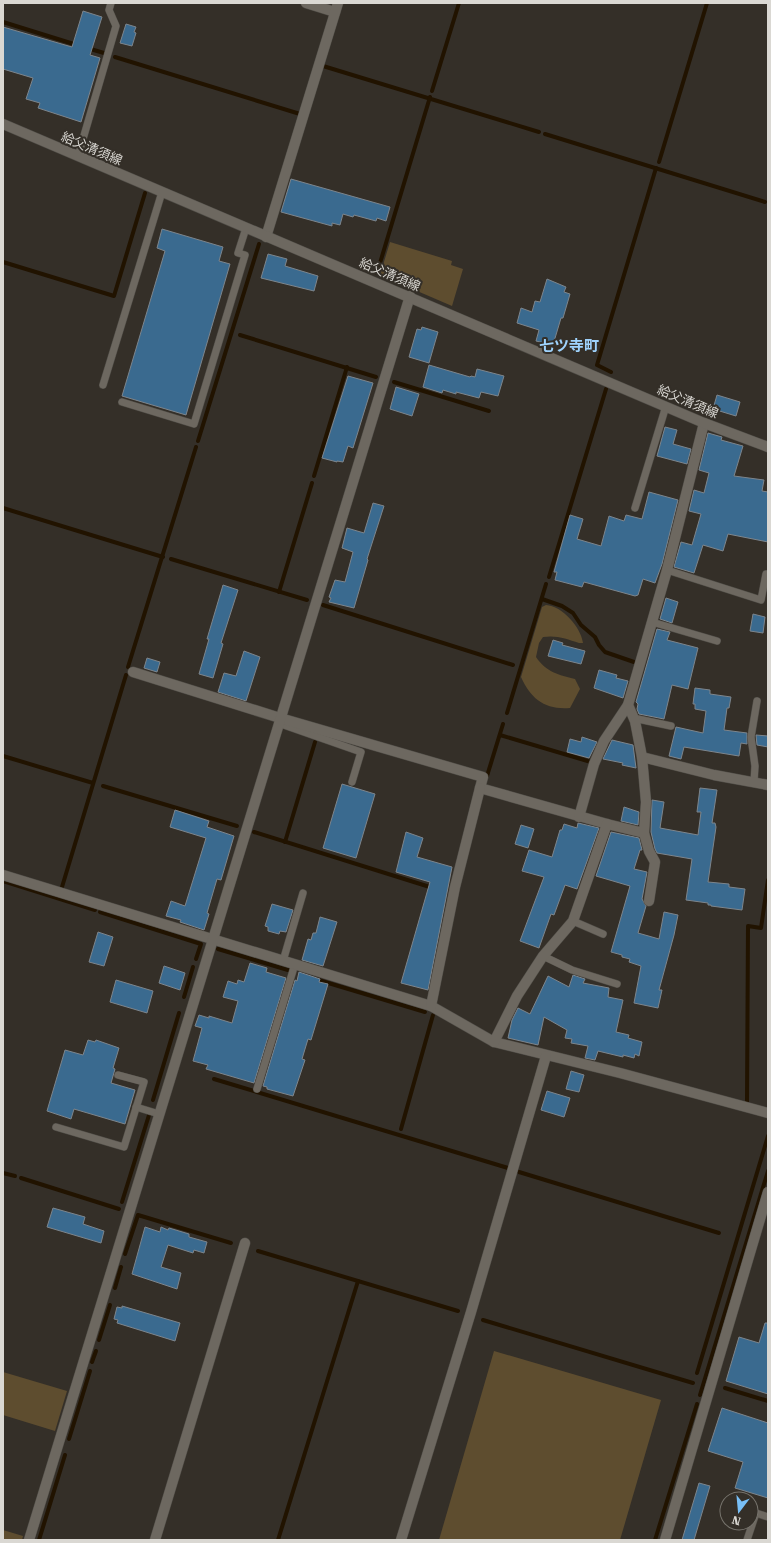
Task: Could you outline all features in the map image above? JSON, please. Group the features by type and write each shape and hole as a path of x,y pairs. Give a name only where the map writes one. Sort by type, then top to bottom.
{"street":[{"path":"266,237 337,7 306,3"},
{"name":"給父清須線","path":"3,124 266,237 410,296 704,423 768,446"},
{"path":"29,1540 410,296"},
{"path":"579,817 594,764 604,741 628,705 667,570 704,423"},
{"path":"133,672 279,721 483,777 455,887 431,1006"},
{"path":"628,705 635,721 642,757 646,802 644,833 649,851 655,862 648,902"},
{"path":"642,757 714,775 768,785"},
{"path":"480,788 579,817 644,833"},
{"path":"494,1042 517,996 543,956 573,921 607,824"},
{"path":"3,875 431,1006 494,1042 620,1073 768,1113"},
{"path":"401,1540 472,1312 546,1056"},
{"path":"665,1540 768,1192"},
{"path":"155,1540 245,1243"}],"lane":[{"path":"78,156 116,26 109,10 112,3"},
{"path":"103,385 162,192"},
{"path":"122,402 194,424 245,255 238,253 246,228"},
{"path":"635,508 666,406"},
{"path":"667,570 761,600 766,574 768,574"},
{"path":"652,622 717,641"},
{"path":"754,782 755,766 751,737 757,701"},
{"path":"635,721 638,719 671,726"},
{"path":"279,721 361,752 352,782"},
{"path":"283,961 303,893"},
{"path":"573,921 603,934"},
{"path":"543,956 572,970 617,984"},
{"path":"257,1089 295,964"},
{"path":"56,1127 124,1147 144,1082 118,1075"},
{"path":"136,1107 159,1114"},
{"path":"748,1540 756,1513 768,1517"}],"shaded area":[{"path":"390,242 452,261 451,265 463,269 452,306 380,275"},
{"path":"546,605 558,609 570,618 579,630 583,643 557,637 543,637 539,643 536,657 549,669 558,674 575,679 580,689 570,708 553,707 540,702 529,691 521,677 542,607"},
{"path":"494,1351 661,1400 620,1540 439,1540"},
{"path":"3,1372 67,1391 55,1431 3,1415"},
{"path":"3,1530 23,1536 22,1540 3,1540"}],"building":[{"path":"83,11 102,17 90,55 100,58 81,122 38,108 40,103 26,99 33,78 3,69 3,27 72,47"},
{"path":"126,24 136,27 134,32 136,33 132,46 120,43"},
{"path":"291,179 390,207 386,221 377,218 376,221 354,215 353,217 343,214 340,225 332,223 332,226 281,212"},
{"path":"162,229 223,247 219,261 230,264 186,415 122,396 165,251 157,248"},
{"path":"268,254 287,259 285,266 318,276 314,291 261,278"},
{"path":"547,279 566,287 564,292 570,294 553,345 536,341 539,330 517,323 521,308 532,312 535,301 540,302"},
{"path":"422,327 438,332 429,363 409,357 417,329 421,330"},
{"path":"429,365 470,377 475,377 477,369 504,376 498,396 481,392 479,398 443,390 442,393 423,387"},
{"path":"348,376 373,383 353,448 348,446 343,462 337,462 322,458"},
{"path":"396,387 419,394 412,416 390,409"},
{"path":"717,395 740,402 736,416 713,409"},
{"path":"665,427 677,430 673,444 691,449 687,464 657,456"},
{"path":"708,433 722,437 721,440 743,446 734,476 764,480 762,491 768,492 768,542 728,534 723,551 703,545 694,573 674,567 681,542 692,545 701,514 689,511 694,490 704,493 709,473 699,470"},
{"path":"649,492 678,500 662,564 655,583 643,579 638,595 635,596 584,582 582,587 555,580 557,572 554,572 570,515 583,519 577,539 601,546 609,516 624,521 626,515 642,519"},
{"path":"373,503 384,506 367,559 368,560 354,608 329,602 331,598 329,597 335,580 345,582 353,552 342,548 347,528 364,533"},
{"path":"223,585 238,590 221,643 223,644 213,678 199,674 209,639 207,639"},
{"path":"666,598 678,602 672,623 660,619"},
{"path":"753,614 765,617 763,633 750,631"},
{"path":"657,629 670,632 667,640 698,648 688,689 672,685 664,719 639,714 637,709 638,704 636,702"},
{"path":"553,640 563,643 562,645 585,651 581,664 548,656"},
{"path":"244,651 260,657 246,701 218,692 224,673 236,676"},
{"path":"147,658 160,662 157,672 144,668"},
{"path":"599,670 617,675 616,678 628,681 623,698 594,688"},
{"path":"695,688 710,690 710,694 731,697 729,708 727,708 724,730 747,733 747,744 741,743 739,756 684,747 681,759 669,756 676,727 703,733 706,711 695,709 695,704 693,704"},
{"path":"756,735 768,736 768,747 757,745"},
{"path":"582,737 597,742 589,758 567,752 570,739 581,742"},
{"path":"612,740 633,745 636,768 622,765 623,763 603,759"},
{"path":"342,784 375,794 356,858 323,848"},
{"path":"700,788 717,790 712,823 715,823 716,827 708,882 729,884 729,887 745,889 742,910 711,906 708,905 708,903 686,900 692,859 657,853 655,849 651,832 652,800 664,802 660,828 698,835 701,812 697,812"},
{"path":"624,807 639,812 638,825 621,821"},
{"path":"175,810 209,821 207,827 234,836 221,880 217,879 207,913 209,914 204,930 180,922 181,920 166,916 171,901 185,906 206,838 170,827"},
{"path":"578,823 599,828 577,889 565,885 554,915 551,914 539,948 520,941 544,877 522,871 529,850 552,857 560,830 562,830 564,824 577,828"},
{"path":"521,825 534,829 528,848 515,844"},
{"path":"406,832 423,838 417,857 452,867 428,990 401,983 430,882 396,872"},
{"path":"611,832 639,838 642,850 640,850 634,869 647,872 642,899 646,906 638,933 659,939 664,912 678,915 659,990 662,990 658,1008 634,1003 641,966 629,962 630,959 622,957 622,955 611,952 630,886 596,876"},
{"path":"272,904 293,910 286,932 280,931 279,934 268,931 268,927 265,926"},
{"path":"320,917 337,922 323,966 302,960 308,939 311,940 313,933 316,933"},
{"path":"98,932 113,937 104,966 89,962"},
{"path":"250,963 267,968 266,972 286,978 254,1083 206,1069 208,1065 193,1061 202,1028 195,1026 199,1015 209,1018 209,1016 232,1023 238,1001 223,997 228,981 237,984 238,980 244,982"},
{"path":"164,966 185,973 180,990 159,983"},
{"path":"299,972 320,979 319,982 328,984 311,1040 308,1039 302,1059 305,1060 293,1096 267,1089 267,1087 263,1086 295,980 297,981"},
{"path":"573,975 585,979 583,983 609,988 608,997 623,1000 616,1032 629,1035 628,1038 642,1042 639,1056 635,1054 634,1058 623,1055 623,1057 598,1051 595,1060 585,1058 588,1046 571,1043 572,1039 565,1038 567,1030 544,1017 538,1045 508,1038 512,1020 518,1008 530,1014 548,976 569,987"},
{"path":"116,980 153,991 147,1013 110,1002"},
{"path":"88,1040 95,1042 96,1040 119,1048 113,1068 115,1069 111,1083 135,1090 125,1124 74,1109 71,1119 47,1111 65,1050 83,1055"},
{"path":"571,1071 584,1075 579,1092 566,1089"},
{"path":"547,1091 570,1098 564,1117 541,1110"},
{"path":"53,1208 85,1217 83,1224 104,1231 101,1243 47,1227"},
{"path":"145,1227 160,1232 161,1227 168,1230 169,1228 189,1234 189,1237 207,1242 204,1253 194,1250 193,1253 168,1245 161,1267 181,1273 177,1289 132,1274"},
{"path":"122,1306 180,1323 175,1341 117,1323 118,1320 114,1319 117,1307 122,1308"},
{"path":"765,1323 768,1323 768,1394 726,1381 739,1337 759,1343"},
{"path":"722,1408 768,1423 768,1498 759,1495 759,1491 745,1491 735,1488 743,1462 708,1451"},
{"path":"699,1483 710,1486 694,1540 682,1540"}],"waterway":[{"path":"432,91 459,3"},
{"path":"659,162 707,3"},
{"path":"3,22 77,45"},
{"path":"87,48 104,53"},
{"path":"115,57 300,114"},
{"path":"323,66 539,132"},
{"path":"377,273 430,97"},
{"path":"545,134 765,202"},
{"path":"611,372 597,365 656,168"},
{"path":"3,262 114,296 145,193"},
{"path":"198,441 259,244"},
{"path":"240,335 376,377"},
{"path":"314,476 347,367"},
{"path":"394,382 489,411"},
{"path":"549,577 606,389"},
{"path":"128,667 196,447"},
{"path":"279,592 312,483"},
{"path":"3,508 163,557"},
{"path":"171,559 307,600"},
{"path":"507,713 546,584"},
{"path":"542,599 562,606 573,613 581,625 595,637 605,652 634,662"},
{"path":"323,605 513,665"},
{"path":"62,887 126,675"},
{"path":"487,776 503,724"},
{"path":"500,735 591,762"},
{"path":"285,842 315,742"},
{"path":"3,756 93,783"},
{"path":"103,786 237,826"},
{"path":"254,832 433,888"},
{"path":"747,1103 748,926 761,928 768,880"},
{"path":"3,881 95,910"},
{"path":"100,912 201,944 196,959"},
{"path":"218,949 288,970"},
{"path":"184,997 193,967"},
{"path":"315,979 425,1012"},
{"path":"153,1100 179,1013"},
{"path":"401,1129 433,1015"},
{"path":"214,1079 508,1168"},
{"path":"122,1202 149,1115"},
{"path":"697,1373 768,1136"},
{"path":"700,1395 768,1171"},
{"path":"519,1172 719,1233"},
{"path":"3,1173 15,1176"},
{"path":"21,1178 119,1209"},
{"path":"125,1254 138,1215 231,1243"},
{"path":"258,1251 458,1311"},
{"path":"115,1288 121,1267"},
{"path":"278,1540 358,1281"},
{"path":"99,1340 110,1305"},
{"path":"483,1320 693,1383"},
{"path":"92,1362 96,1351"},
{"path":"69,1439 90,1371"},
{"path":"725,1388 768,1401"},
{"path":"655,1540 697,1404"},
{"path":"39,1540 65,1455"}],"district":[{"name":"七ツ寺町","path":"569,346"}]}
